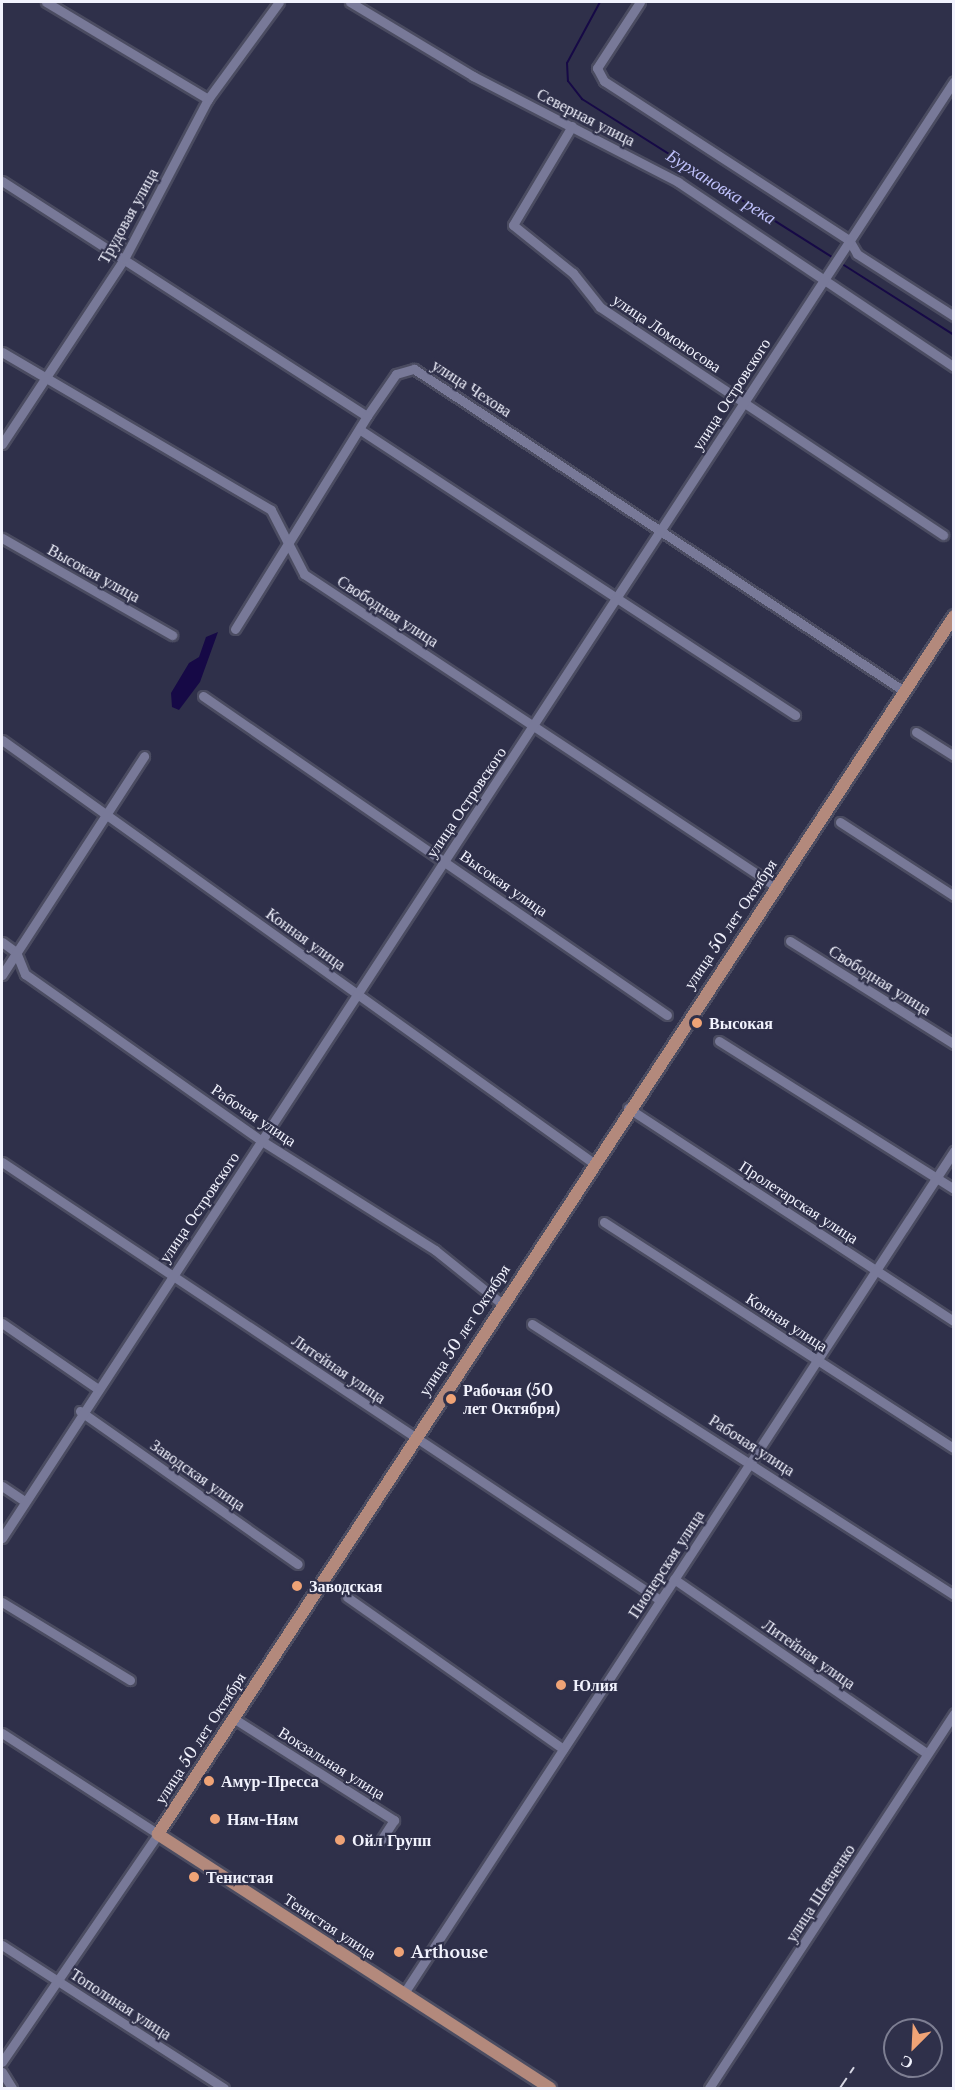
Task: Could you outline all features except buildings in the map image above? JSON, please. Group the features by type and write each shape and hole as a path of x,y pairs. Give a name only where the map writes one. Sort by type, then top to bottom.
{"main road":[{"name":"улица 50 лет Октября","path":"158,1834 592,1162 954,616"},
{"name":"Тенистая улица","path":"158,1834 550,2088"}],"street":[{"path":"46,2 208,99"},
{"name":"Трудовая улица","path":"2,444 124,259 208,99 279,2"},
{"name":"Северная улица","path":"350,2 473,76 678,182 822,281 954,367"},
{"path":"640,2 597,68 604,81 847,243 857,254 954,316"},
{"name":"улица Островского","path":"2,1538 95,1386 262,1141 954,81"},
{"name":"улица Ломоносова","path":"572,126 513,225 573,273 600,308 943,535"},
{"path":"2,181 367,416"},
{"name":"Свободная улица","path":"2,352 271,510 304,574 775,886"},
{"name":"улица Чехова","path":"235,629 362,431 367,416 396,374 414,369 661,528 904,691"},
{"path":"362,431 795,715"},
{"name":"Высокая улица","path":"2,538 172,635"},
{"name":"Высокая улица","path":"203,696 668,1014"},
{"path":"916,732 954,756"},
{"name":"Конная улица","path":"2,740 105,811 357,995 592,1162"},
{"path":"2,975 105,811 144,756"},
{"path":"840,822 954,896"},
{"name":"Свободная улица","path":"790,941 954,1044"},
{"name":"Рабочая улица","path":"2,942 16,952 25,974 262,1141 435,1250 501,1303"},
{"path":"719,1041 954,1189"},
{"name":"Пролетарская улица","path":"628,1108 954,1321"},
{"name":"Пионерская улица","path":"404,1993 954,1151"},
{"name":"Литейная улица","path":"2,1162 413,1438 660,1600"},
{"name":"Конная улица","path":"604,1222 954,1448"},
{"path":"2,1323 95,1386"},
{"name":"Рабочая улица","path":"532,1324 751,1461 954,1595"},
{"name":"Заводская улица","path":"80,1411 298,1564"},
{"path":"2,1486 24,1501"},
{"name":"Литейная улица","path":"674,1579 926,1753"},
{"path":"347,1596 563,1749"},
{"path":"2,1602 130,1680"},
{"name":"улица Шевченко","path":"709,2088 954,1713"},
{"name":"Вокзальная улица","path":"233,1718 394,1820 381,1840"},
{"name":"Тенистая улица","path":"2,1733 158,1834"},
{"name":"улица 50 лет Октября","path":"2,2062 158,1834"},
{"name":"Тополиная улица","path":"2,1945 224,2088"},
{"path":"2,2072 12,2088"}],"shaded area":[{"path":"218,632 200,682 179,710 172,707 171,693 189,663 199,657 206,637"}],"waterway":[{"name":"Бурхановка река","path":"600,2 567,63 568,81 582,99 835,259"},
{"name":"Бурхановка река","path":"839,262 954,335"}],"railway":[{"path":"840,2088 854,2067"}],"place":[{"name":"Высокая","path":"697,1023"},
{"name":"Рабочая (50 лет Октября)","path":"451,1399"},
{"name":"Заводская","path":"297,1586"},
{"name":"Юлия","path":"561,1685"},
{"name":"Амур-Пресса","path":"209,1781"},
{"name":"Ням-Ням","path":"215,1819"},
{"name":"Ойл Групп","path":"340,1840"},
{"name":"Тенистая","path":"194,1877"},
{"name":"Arthouse","path":"399,1952"}]}
